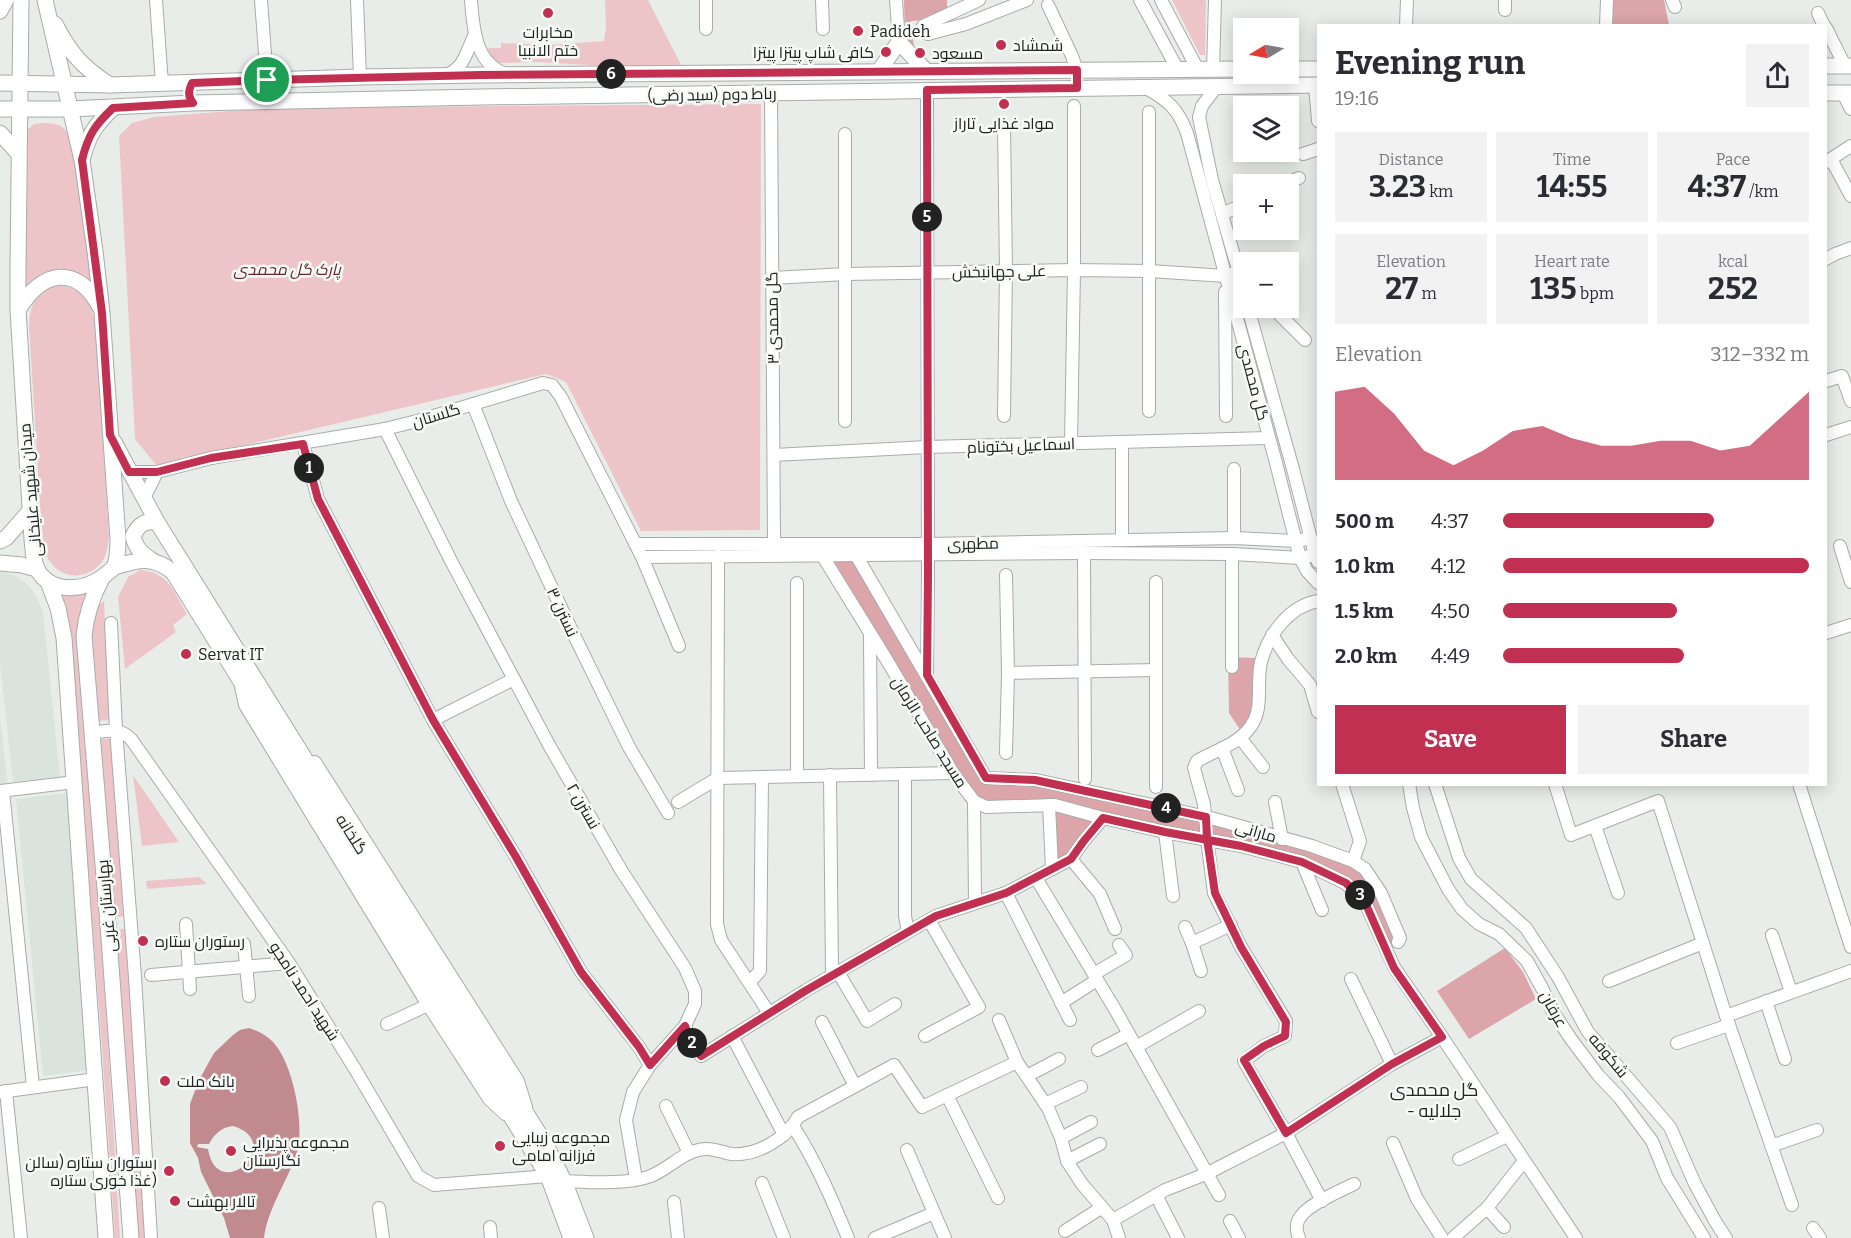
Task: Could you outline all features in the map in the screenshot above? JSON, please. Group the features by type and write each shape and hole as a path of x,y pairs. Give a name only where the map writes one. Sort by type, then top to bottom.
{"main road":[{"path":"0,11 6,0"},
{"path":"21,3 24,15 27,19 32,20 42,14 45,3"},
{"name":"میدان شهید علیخانی","path":"21,3 18,310 29,512 37,569 48,582"},
{"path":"45,3 82,160 102,313 118,539 114,567"},
{"path":"45,3 74,56 93,74 111,85"},
{"path":"879,71 898,42 926,71"},
{"path":"1827,66 1848,66"},
{"name":"رباط دوم (سید رضی)","path":"64,84 162,84 360,77 510,75 1233,69"},
{"path":"1299,69 1317,69"},
{"path":"1077,70 1077,88"},
{"path":"0,83 64,84"},
{"path":"192,83 189,98 193,103"},
{"name":"رباط دوم (سید رضی)","path":"70,109 193,103 1317,85"},
{"path":"1827,93 1847,93"},
{"path":"82,160 86,142 94,127 113,108"},
{"path":"0,109 70,109"},
{"path":"0,133 18,153"},
{"path":"18,310 39,283 55,277 67,278 82,284 92,293 102,313"},
{"name":"گلخانه","path":"110,435 245,675 522,1120 548,1176 571,1238"},
{"path":"0,541 6,538 29,512"},
{"name":"گلخانه","path":"157,522 146,521 138,526 133,536 135,546 142,554 164,565 172,572 245,675"},
{"path":"48,582 62,588 79,588 102,578 114,567 139,560 153,561"},
{"path":"0,563 37,569"},
{"name":"بهارستان غربی","path":"102,578 85,619 84,636 131,1238"},
{"name":"بهارستان غربی","path":"48,582 58,608 64,638 106,1238"},
{"name":"گلخانه","path":"522,1120 546,1145 564,1181 586,1238"}],"street":[{"path":"156,0 162,84"},
{"path":"261,0 267,80"},
{"path":"357,0 360,77"},
{"path":"471,0 474,36 486,60 492,68 510,75"},
{"path":"706,0 706,29"},
{"path":"822,0 823,29"},
{"path":"896,0 898,42"},
{"path":"979,0 927,23 923,26 923,32 928,34 966,24 1027,0"},
{"path":"1140,0 1178,70"},
{"path":"1161,0 1205,70"},
{"path":"1205,70 1215,0"},
{"path":"1406,24 1407,0"},
{"path":"1605,24 1607,0"},
{"path":"1048,5 1077,70"},
{"path":"1818,14 1823,24"},
{"path":"1827,30 1848,66"},
{"path":"444,76 461,66 474,36"},
{"path":"1199,117 1202,106 1217,86"},
{"name":"گل محمدی","path":"1145,87 1165,98 1181,117 1187,133 1300,558 1317,583"},
{"path":"927,90 927,675"},
{"name":"گل محمدی ۳","path":"771,93 774,543"},
{"path":"1847,93 1851,109"},
{"path":"1071,443 1074,106"},
{"path":"1181,117 1190,111 1196,112 1199,117 1212,180 1234,252"},
{"path":"1149,112 1149,411"},
{"path":"1004,126 1006,271 1004,416"},
{"path":"845,134 845,421"},
{"path":"1851,146 1828,160 1851,196"},
{"path":"1303,154 1317,149"},
{"path":"1222,214 1233,209"},
{"path":"1827,258 1851,248"},
{"name":"علی جهانبخش","path":"772,278 846,274 1074,270 1150,271 1225,276"},
{"path":"1226,416 1225,276 1233,276"},
{"name":"گل محمدی","path":"1251,318 1316,558"},
{"path":"1283,318 1305,340"},
{"path":"1827,381 1842,376 1851,401"},
{"name":"گلستان","path":"129,472 157,472 211,458 386,429 543,383 552,385 561,397 642,557 679,646"},
{"name":"نسترن ۳","path":"473,404 511,501 574,634 629,747 668,813"},
{"name":"نسترن ۲","path":"386,429 450,559 549,745 621,870 685,968 695,991 695,1004 685,1026 650,1065 633,1092 626,1120 636,1179"},
{"path":"1827,435 1850,431"},
{"name":"اسماعیل بختونام","path":"774,455 927,447 1269,438"},
{"path":"1122,442 1122,540"},
{"path":"303,444 318,499 433,720 516,857 581,972 639,1047 650,1065"},
{"path":"1234,469 1234,538"},
{"path":"144,498 157,472"},
{"name":"مطهری","path":"642,557 856,555 928,549 1122,540 1234,538 1296,541 1311,538"},
{"name":"مطهری","path":"635,544 774,543 1316,558"},
{"path":"1840,546 1851,582"},
{"path":"1084,553 1085,779"},
{"path":"1232,554 1232,667"},
{"name":"مسجد صاحب الزمان","path":"822,555 953,773 974,801 986,807 1055,804 1103,818 1241,846 1302,862 1346,883 1364,900 1394,968 1576,1238"},
{"name":"مارانی","path":"856,555 986,778 1035,780 1206,817 1312,846 1353,861 1365,869 1381,893 1400,938 1398,942"},
{"path":"718,556 717,924 721,940 769,1013"},
{"path":"1006,575 1008,673 1006,753"},
{"path":"1156,582 1156,788"},
{"path":"797,583 797,776"},
{"path":"1317,601 1289,615 1272,635 1261,663 1258,706 1253,724 1241,739 1197,761 1194,768 1206,817 1215,893 1241,947 1286,1022 1285,1036 1264,1046 1244,1060 1322,1201"},
{"name":"بهارستان غربی","path":"111,623 116,730 151,1238"},
{"path":"1827,633 1851,625"},
{"path":"870,633 871,775"},
{"path":"1272,635 1310,685 1317,709"},
{"path":"1008,673 1156,670"},
{"path":"245,675 245,705 428,1005 489,1099 522,1120"},
{"path":"245,675 272,693 518,1081 522,1120"},
{"path":"433,720 514,679"},
{"path":"91,733 116,730"},
{"name":"شهید احمد نامجو","path":"116,730 125,733 131,739 289,963 418,1176 434,1185 548,1176"},
{"path":"1241,739 1263,767"},
{"path":"1222,748 1238,790"},
{"path":"678,802 718,778 953,773"},
{"path":"905,774 905,916 908,932"},
{"path":"830,776 835,973 867,1021 895,1004"},
{"path":"750,982 760,971 762,777"},
{"path":"33,1087 2,791 75,782"},
{"path":"1343,786 1360,841 1353,861"},
{"name":"عرفان","path":"1409,786 1421,837 1448,889 1462,909 1479,924 1498,934 1527,961 1553,1012 1571,1039 1652,1141 1667,1178 1704,1238"},
{"name":"شکوفه","path":"1436,786 1460,858 1472,879 1526,928 1558,976 1588,1032 1670,1127 1695,1184 1714,1221 1726,1238"},
{"path":"1556,786 1571,836 1658,801 1728,1020 1792,1205"},
{"path":"1800,786 1851,947"},
{"path":"974,801 975,903"},
{"path":"1275,802 1282,839"},
{"path":"1049,805 1052,869"},
{"path":"685,1026 693,1046 701,1056 835,973 929,920 1006,893 1071,859 1103,818"},
{"path":"1595,826 1618,893"},
{"path":"1165,832 1173,896"},
{"path":"1071,859 1100,894 1115,929"},
{"path":"1302,862 1322,910"},
{"path":"1036,878 1129,1034 1219,1196"},
{"path":"1006,893 1070,1020"},
{"path":"925,1036 979,1006 929,920"},
{"path":"108,925 131,923"},
{"path":"186,924 190,989"},
{"path":"1192,943 1231,925"},
{"path":"1185,927 1201,971"},
{"path":"1772,935 1791,992"},
{"path":"1608,981 1703,943"},
{"path":"244,944 249,996"},
{"path":"1061,1003 1126,955 1119,945"},
{"path":"152,975 289,963"},
{"path":"1677,1043 1767,1001 1851,971"},
{"path":"1351,979 1392,1064"},
{"path":"1767,1001 1785,1059"},
{"path":"387,1024 428,1005"},
{"path":"1136,1047 1199,1011"},
{"path":"999,1020 1017,1062 1045,1104 1061,1137 1067,1161 1082,1184 1113,1220 1119,1238"},
{"path":"822,1022 855,1086"},
{"path":"1098,1050 1129,1034"},
{"path":"732,1036 789,1131 807,1148 827,1187 848,1238"},
{"path":"1113,1220 1165,1190 1206,1174 1286,1133 1392,1064 1442,1037"},
{"path":"1027,1076 1059,1059"},
{"path":"564,1181 617,1182 651,1176 689,1153 705,1149 735,1154 755,1151 789,1131 798,1117 894,1065 922,1107 1017,1062"},
{"path":"21,1238 3,1091 96,1079"},
{"path":"1045,1104 1081,1086"},
{"path":"947,1095 998,1198"},
{"path":"666,1106 689,1153"},
{"path":"1061,1137 1091,1122"},
{"path":"1772,1146 1817,1130"},
{"path":"1459,1159 1507,1136"},
{"path":"1393,1143 1418,1198 1443,1237"},
{"path":"1067,1161 1100,1144"},
{"path":"908,1149 945,1238"},
{"path":"1453,1238 1487,1208 1524,1161"},
{"path":"762,1183 784,1238"},
{"path":"1285,1238 1298,1235 1296,1226 1301,1215 1354,1184"},
{"path":"1156,1196 1178,1238"},
{"path":"674,1202 678,1238"},
{"path":"379,1208 383,1238"},
{"path":"1065,1231 1101,1208"},
{"path":"1487,1208 1504,1227"},
{"path":"875,1238 934,1213"},
{"path":"1230,1221 1239,1238"}],"shaded area":[{"path":"904,0 947,0 947,8 923,20 911,21 914,46 905,39"},
{"path":"1612,0 1664,0 1669,24 1610,24"},
{"path":"855,557 982,775 1035,782 1204,820 1205,837 1094,813 986,804 975,798 827,559"},
{"path":"0,571 16,576 29,586 43,612 60,777 13,782 0,664"},
{"path":"1228,657 1255,658 1251,716 1241,731 1229,713"},
{"path":"0,717 8,786 0,787"},
{"path":"68,793 89,1070 43,1076 16,799"},
{"path":"1053,807 1100,819 1070,857 1054,866"},
{"path":"1209,820 1354,862 1373,883 1395,941 1385,946 1364,898 1344,880 1208,838"},
{"path":"1505,948 1523,972 1536,999 1469,1039 1437,991"},
{"path":"249,1028 273,1042 286,1064 296,1094 298,1110 297,1152 274,1205 264,1238 230,1238 224,1218 201,1172 198,1158 190,1143 190,1104 199,1080 214,1053 240,1030","holes":["233,1126 248,1134 253,1144 251,1155 245,1165 235,1171 224,1172 214,1165 208,1149 197,1147 198,1144 209,1144 213,1137 225,1128"]}],"green space":[{"path":"605,0 648,0 681,65 624,67 537,62 500,63 491,59 488,48 501,48 501,43 549,45 604,41"},
{"path":"1172,0 1206,0 1205,55 1200,55"},
{"name":"پارک گل محمدی","path":"761,104 760,530 641,531 566,382 546,374 157,466 135,439 119,136 132,123 154,117 269,108"},
{"path":"34,124 56,124 63,128 73,144 93,288 84,280 23,291 25,132"},
{"path":"60,285 77,291 88,301 96,333 109,536 106,554 101,563 89,573 82,575 67,574 54,567 46,555 42,541 29,325 31,310 36,299 46,290"},
{"path":"140,570 158,574 164,579 174,590 187,614 173,625 176,632 125,669 118,597 128,577"},
{"path":"89,590 80,644 120,1238 115,1238 69,626 64,603 57,593"},
{"path":"104,601 110,720 97,721 90,634 97,607"},
{"path":"112,738 126,916 111,918 97,740"},
{"path":"133,775 179,842 142,846"},
{"path":"199,877 207,884 147,889 146,881"},
{"path":"126,929 147,1238 135,1238 112,930"}],"place":[{"name":"مخابرات ختم الانبیا","path":"548,13"},
{"name":"Padideh","path":"858,31"},
{"name":"شمشاد","path":"1001,45"},
{"name":"کافی شاپ پیتزا پیتزا","path":"886,52"},
{"name":"مسعود","path":"920,53"},
{"name":"مواد غذایی تاراز","path":"1004,104"},
{"name":"Servat IT","path":"186,654"},
{"name":"رستوران ستاره","path":"143,941"},
{"name":"بانک ملت","path":"165,1081"},
{"name":"مجموعه زیبایی فرزانه امامی","path":"500,1146"},
{"name":"مجموعه پذیرایی نگارستان","path":"231,1151"},
{"name":"رستوران ستاره (سالن غذا خوری ستاره)","path":"169,1171"},
{"name":"تالار بهشت","path":"175,1201"}],"district":[{"name":"گل محمدی - جلالیه","path":"1434,1100"}],"route":[{"path":"267,80 192,83 189,98 193,103 113,108 94,127 86,142 82,160 102,313 110,435 129,472 157,472 211,458 303,444 318,499 433,720 516,857 581,972 639,1047 650,1065 685,1026 693,1046 701,1056 805,991 936,916 1006,893 1061,865 1071,859 1103,818 1165,832 1207,839 1241,846 1302,862 1346,883 1364,900 1394,968 1442,1037 1392,1064 1286,1133 1244,1060 1264,1046 1285,1036 1286,1022 1241,947 1215,893 1211,874 1207,839 1206,817 1035,780 986,778 927,675 927,90 1077,88 1077,70 481,75 267,80"}]}
